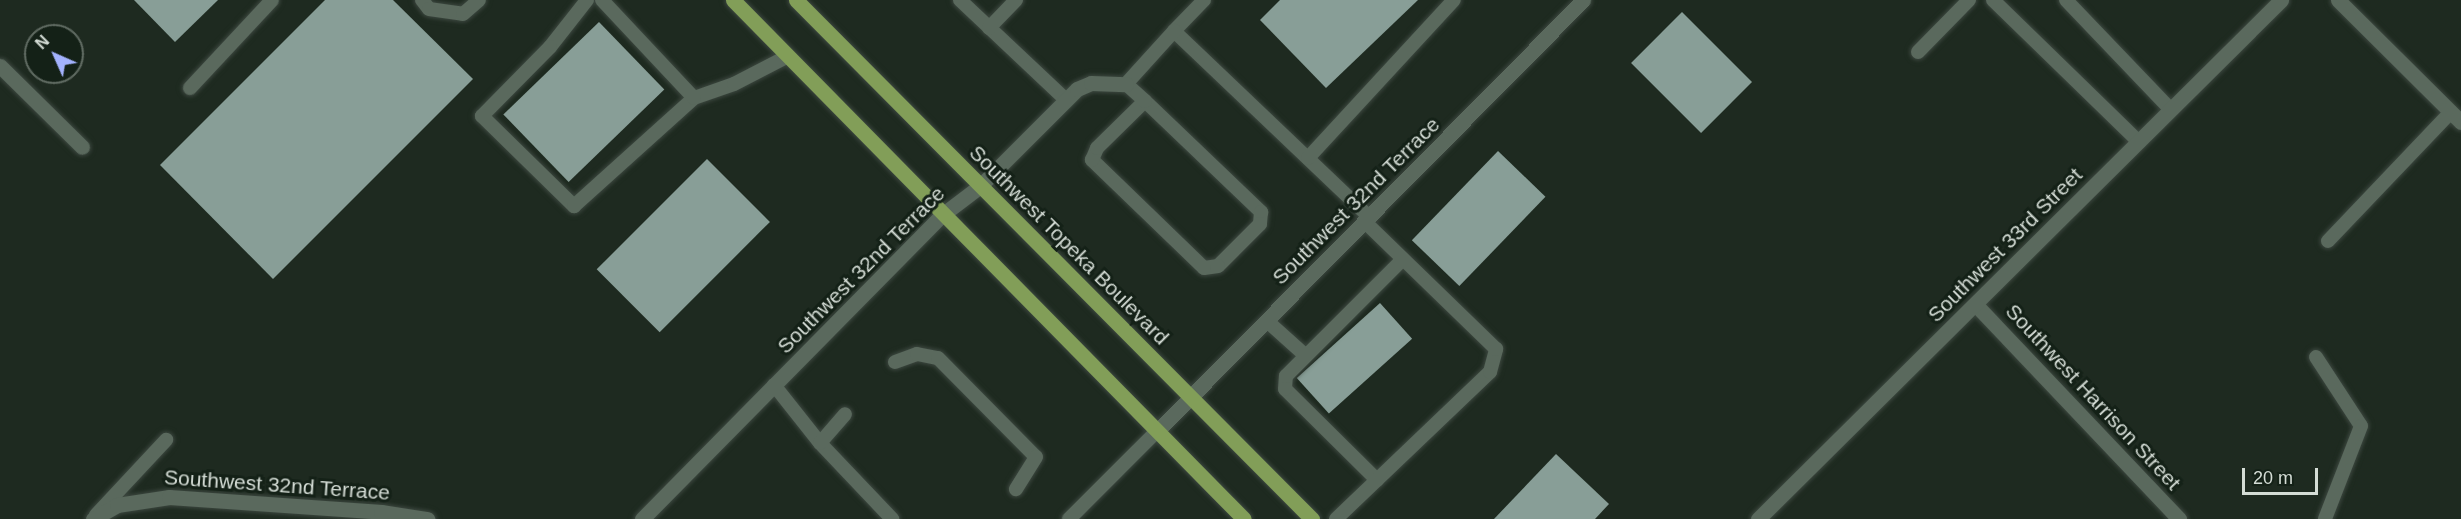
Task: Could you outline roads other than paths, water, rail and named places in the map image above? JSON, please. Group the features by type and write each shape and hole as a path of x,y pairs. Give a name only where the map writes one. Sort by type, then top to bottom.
{"main road":[{"path":"733,0 942,215 1244,519"},
{"name":"Southwest Topeka Boulevard","path":"796,0 1312,519"}],"street":[{"name":"Southwest 32nd Terrace","path":"1157,431 1583,0"},
{"name":"Southwest 33rd Street","path":"1758,519 2280,0"},
{"path":"2338,0 2456,117"},
{"path":"0,66 82,147"},
{"name":"Southwest 32nd Terrace","path":"642,519 942,215 980,186 1066,100 1091,83 1126,84"},
{"name":"Southwest Harrison Street","path":"1976,304 2179,519"},
{"name":"Southwest 32nd Terrace","path":"93,519 117,505 169,497 381,512 427,519"}],"lane":[{"path":"190,88 272,0"},
{"path":"422,0 429,9 463,14 479,0"},
{"path":"587,0 550,47 482,116 574,206 694,98 735,84 788,56"},
{"path":"602,0 694,98"},
{"path":"960,0 1066,100"},
{"path":"989,28 1017,0"},
{"path":"1145,101 1097,148 1092,160 1204,268 1218,266 1260,224 1261,212 1145,101 1126,84 1204,0"},
{"path":"1308,158 1454,0"},
{"path":"1918,52 1969,0"},
{"path":"1993,0 2139,142"},
{"path":"2066,0 2171,110"},
{"path":"1174,31 1308,158 1403,259 1496,349 1490,372 1336,519"},
{"path":"2328,241 2456,117"},
{"path":"1377,480 1285,389 1286,376 1403,259"},
{"path":"1267,321 1306,357"},
{"path":"895,362 917,354 938,358 1036,457 1016,489"},
{"path":"2316,357 2361,426 2325,519"},
{"path":"774,385 820,443 892,519"},
{"path":"820,443 845,414"},
{"path":"1069,519 1157,431"},
{"name":"Southwest 32nd Terrace","path":"93,519 166,440"}]}
